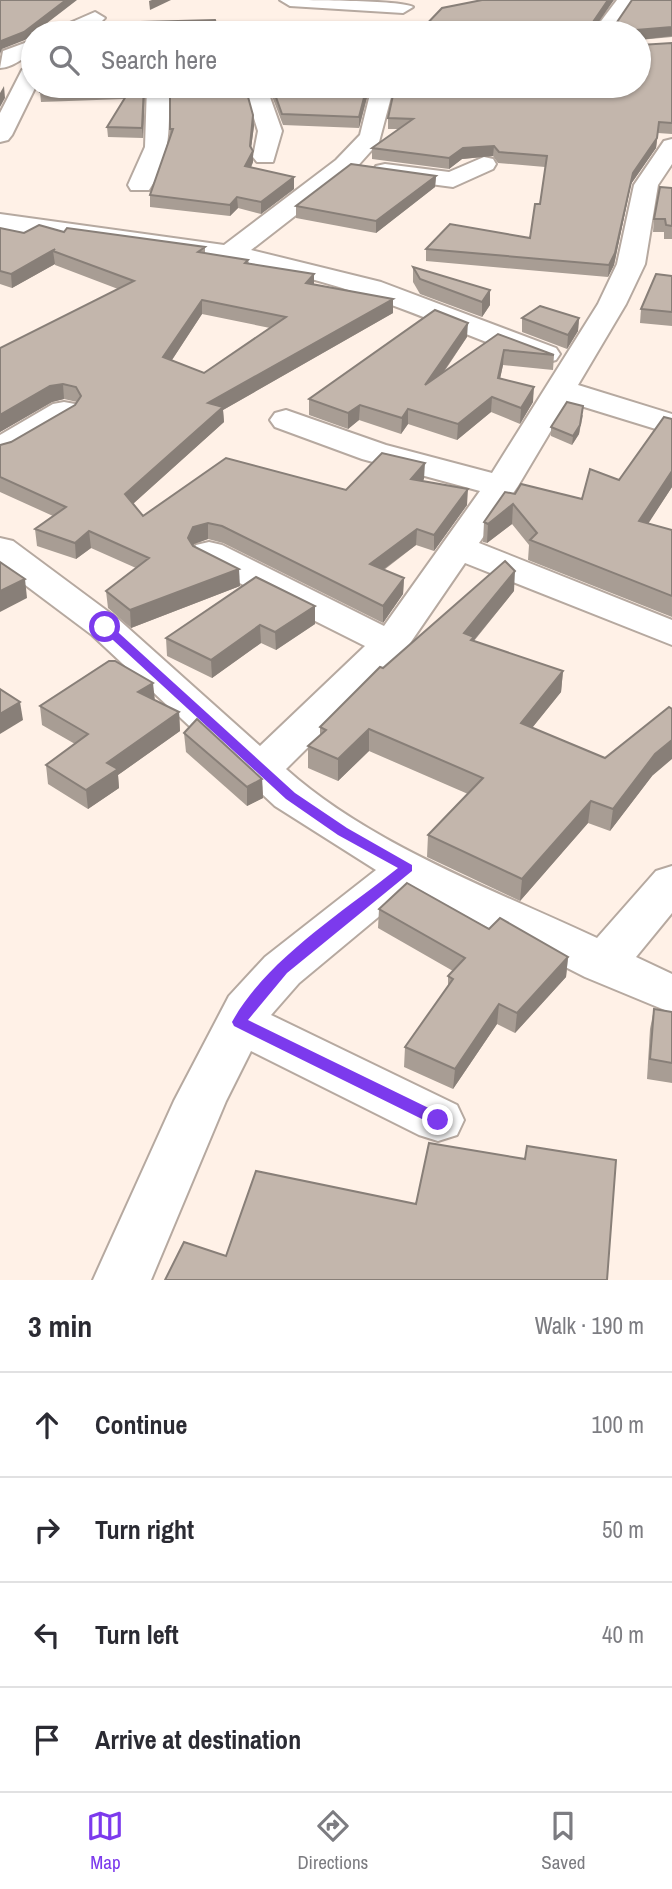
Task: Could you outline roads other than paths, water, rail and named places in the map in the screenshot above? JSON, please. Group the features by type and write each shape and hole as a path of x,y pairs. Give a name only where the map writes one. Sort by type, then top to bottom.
{"street":[{"path":"290,0 403,8"},
{"path":"611,21 627,0"},
{"path":"89,21 95,18"},
{"path":"1,62 21,51"},
{"path":"1,62 21,62"},
{"path":"0,135 21,94"},
{"path":"140,185 155,158 160,131 159,98"},
{"path":"259,98 270,131 265,157"},
{"path":"230,253 345,165 371,137 380,98"},
{"path":"261,769 390,644 501,486 612,304 631,264 646,185 672,146"},
{"path":"345,165 453,180 484,164"},
{"path":"0,222 230,253 371,288 672,424"},
{"path":"0,449 64,411"},
{"path":"286,420 374,452 501,486"},
{"path":"459,548 672,634"},
{"path":"0,549 105,627 290,796 343,831 408,868 602,964 672,995"},
{"path":"209,553 390,644"},
{"path":"122,1280 200,1101 247,1009 282,970 408,868"},
{"path":"602,964 672,882"},
{"path":"239,1022 438,1120"}]}
